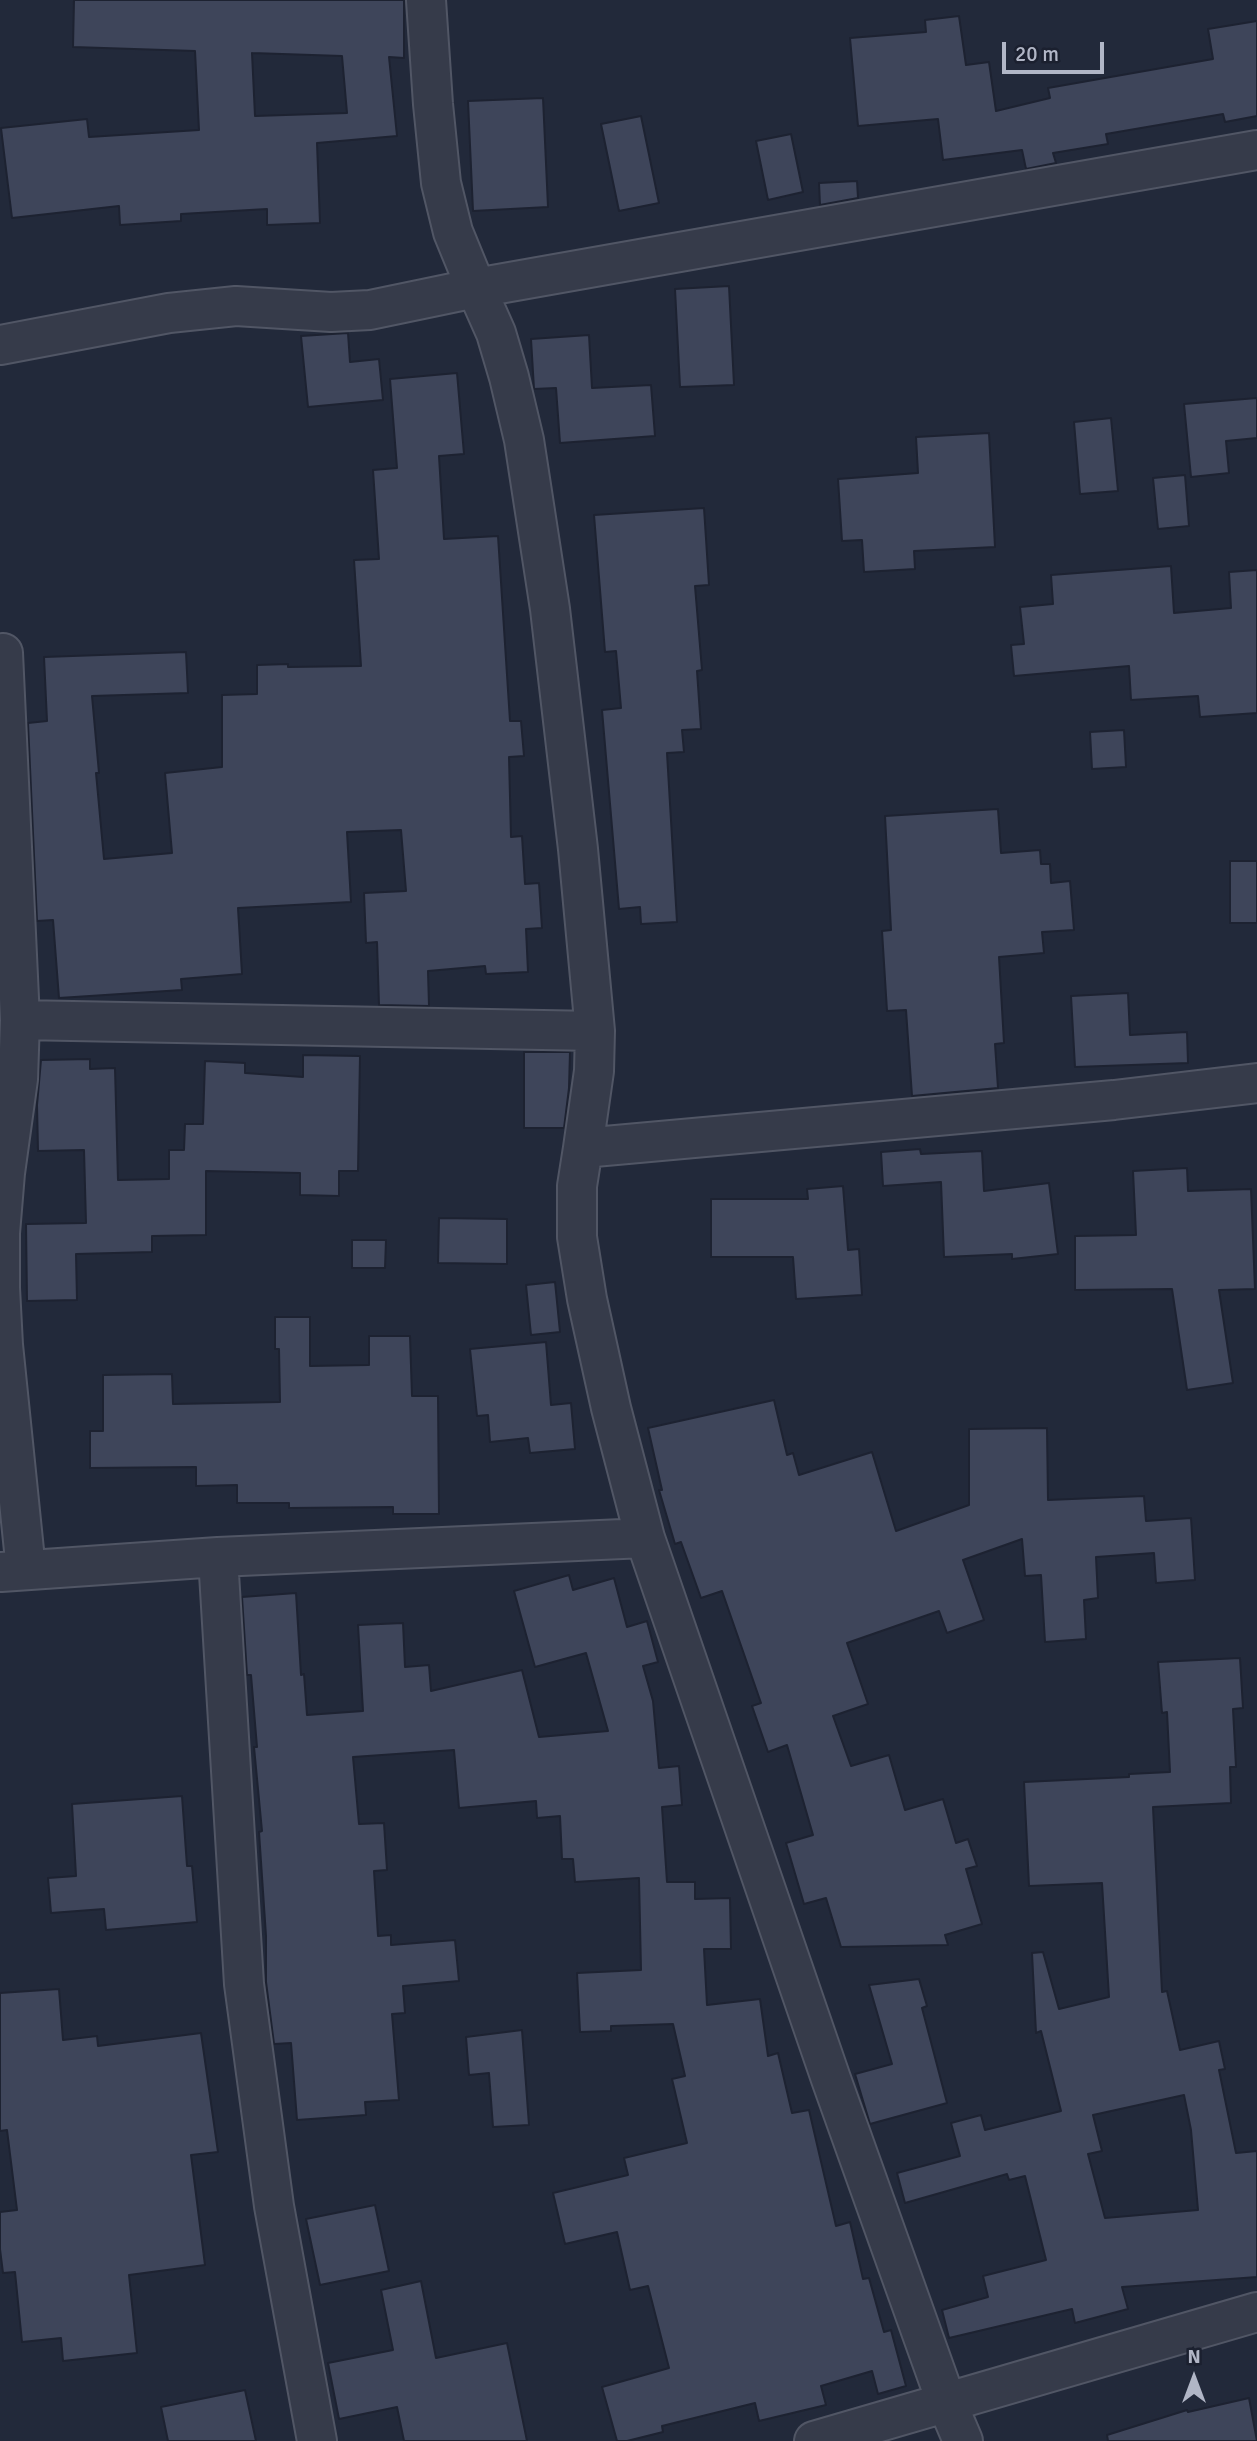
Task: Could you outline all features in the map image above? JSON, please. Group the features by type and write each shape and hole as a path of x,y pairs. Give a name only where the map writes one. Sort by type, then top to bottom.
{"street":[{"path":"426,0 441,183 453,232 496,333 506,366 526,453 550,610 595,1031 594,1070 577,1186 577,1237 587,1299 611,1408 645,1538 831,2078 946,2401 963,2441"},
{"path":"0,345 169,313 236,306 331,312 370,310 476,288 1257,150"},
{"path":"3,653 20,1020 18,1079 0,1233 13,1571 218,1557 645,1538"},
{"path":"20,1020 595,1031"},
{"path":"583,1147 1114,1100 1257,1083"},
{"path":"218,1557 244,1984 274,2206 317,2441"},
{"path":"814,2441 1257,2312"}],"building":[{"path":"74,0 404,0 404,58 389,57 397,136 317,143 320,223 267,225 267,209 181,214 181,221 120,225 119,206 12,218 1,128 87,119 89,137 199,130 195,51 73,47","holes":["252,53 342,56 347,113 255,116"]},
{"path":"959,16 966,65 989,62 996,111 1050,98 1048,88 1213,59 1208,29 1257,21 1257,116 1225,122 1223,114 1106,134 1108,144 1053,153 1056,163 1026,169 1022,150 943,160 938,119 858,126 850,38 926,32 925,20"},
{"path":"543,98 548,207 473,211 468,101"},
{"path":"641,116 659,203 619,211 601,124"},
{"path":"791,134 803,192 768,200 756,141"},
{"path":"857,181 858,198 820,205 819,183"},
{"path":"729,286 734,385 680,387 675,289"},
{"path":"348,333 350,362 379,359 383,400 308,407 301,336"},
{"path":"589,335 592,388 651,385 655,436 560,443 556,388 534,389 531,339"},
{"path":"457,373 464,454 439,456 444,539 498,536 510,721 521,721 524,756 509,757 511,837 522,836 525,884 539,883 542,928 526,929 528,972 486,974 485,966 428,971 429,1006 379,1005 377,942 366,943 364,893 406,891 401,830 347,832 351,902 238,908 242,974 181,979 182,990 59,998 53,920 37,921 28,723 47,721 44,657 186,652 188,693 92,696 104,859 172,853 165,773 222,767 222,695 257,694 257,665 361,666 354,560 379,559 373,470 397,468 390,379"},
{"path":"1257,398 1257,438 1226,441 1229,473 1191,477 1184,404"},
{"path":"1111,418 1118,491 1080,494 1074,422"},
{"path":"989,433 995,547 914,551 915,569 864,572 862,540 842,541 838,479 918,473 916,437"},
{"path":"1185,475 1189,526 1158,529 1153,478"},
{"path":"704,508 709,585 695,586 702,670 697,671 701,729 682,730 684,752 667,753 677,922 641,924 640,907 619,909 602,710 621,708 616,651 605,652 594,515"},
{"path":"1171,566 1174,613 1231,608 1229,572 1257,570 1257,713 1200,717 1198,696 1131,700 1129,666 1014,676 1011,645 1024,644 1020,607 1053,604 1051,575"},
{"path":"1124,730 1126,767 1092,769 1090,732"},
{"path":"998,809 1001,853 1040,850 1041,864 1050,864 1051,883 1070,881 1074,930 1042,932 1044,953 999,957 1004,1043 995,1044 998,1088 912,1096 906,1010 887,1011 882,931 891,930 885,816"},
{"path":"1230,861 1257,861 1257,923 1230,923"},
{"path":"1128,993 1130,1035 1187,1032 1188,1063 1075,1067 1071,996"},
{"path":"524,1052 570,1052 564,1128 524,1128"},
{"path":"303,1055 360,1056 358,1171 339,1171 339,1196 300,1195 300,1173 206,1171 206,1235 152,1236 152,1252 76,1254 77,1300 27,1301 26,1224 86,1223 84,1150 38,1151 37,1105 41,1060 90,1059 90,1069 115,1068 118,1180 169,1179 169,1150 184,1150 185,1124 203,1124 205,1061 245,1063 245,1073 303,1077"},
{"path":"920,1149 921,1154 982,1151 984,1191 1049,1183 1058,1254 1012,1259 1012,1254 944,1257 941,1182 883,1186 881,1152"},
{"path":"1187,1168 1188,1191 1251,1189 1255,1289 1219,1290 1233,1383 1187,1390 1172,1289 1075,1290 1075,1236 1136,1235 1133,1171"},
{"path":"843,1186 848,1250 859,1249 862,1295 796,1299 793,1257 711,1257 711,1199 808,1199 807,1189"},
{"path":"439,1218 507,1219 507,1264 438,1263"},
{"path":"352,1240 386,1240 385,1268 352,1268"},
{"path":"555,1282 560,1332 531,1335 526,1285"},
{"path":"275,1317 310,1317 310,1366 369,1365 369,1336 410,1336 412,1396 438,1396 439,1514 393,1514 393,1507 289,1508 289,1503 237,1503 237,1485 196,1486 196,1467 90,1468 90,1431 103,1431 103,1375 172,1374 173,1404 280,1402 279,1349 275,1349"},
{"path":"546,1342 551,1405 571,1403 575,1449 530,1453 528,1438 490,1442 488,1415 477,1416 470,1349"},
{"path":"774,1400 787,1455 793,1453 799,1475 872,1452 896,1531 969,1505 969,1429 1047,1428 1048,1500 1144,1496 1146,1521 1191,1518 1195,1580 1156,1583 1154,1553 1096,1557 1098,1598 1084,1600 1086,1639 1045,1642 1041,1575 1025,1576 1022,1539 963,1560 984,1620 947,1633 939,1611 847,1643 868,1704 833,1716 851,1766 889,1755 905,1810 943,1799 956,1843 968,1839 977,1866 966,1869 982,1924 945,1935 948,1945 841,1947 826,1898 804,1904 786,1843 813,1835 787,1745 768,1752 752,1706 761,1703 722,1591 701,1598 681,1542 675,1544 659,1490 662,1490 648,1428"},
{"path":"569,1575 573,1590 614,1578 627,1627 647,1621 658,1662 643,1666 653,1701 659,1768 679,1766 682,1805 662,1807 667,1882 695,1882 695,1899 730,1898 731,1949 704,1949 707,2005 760,1999 768,2056 778,2053 792,2113 809,2110 836,2226 850,2222 863,2279 869,2278 884,2332 891,2330 906,2386 878,2394 872,2371 821,2386 826,2405 759,2421 755,2403 662,2426 663,2432 617,2441 602,2387 669,2368 648,2286 630,2290 617,2232 565,2244 553,2193 628,2175 624,2158 687,2143 672,2079 685,2076 673,2024 611,2026 611,2031 580,2032 577,1973 641,1970 639,1878 575,1882 573,1859 562,1859 560,1816 537,1818 536,1801 459,1808 454,1750 353,1757 359,1824 384,1823 387,1870 374,1871 378,1936 391,1935 391,1945 455,1940 459,1981 403,1986 405,2013 392,2014 399,2100 365,2102 366,2115 297,2120 291,2043 274,2044 266,1982 266,1936 259,1832 262,1831 254,1747 257,1747 251,1675 247,1675 242,1597 296,1593 301,1675 304,1674 307,1715 363,1711 358,1625 403,1623 405,1667 429,1665 431,1691 522,1670 539,1737 608,1731 586,1653 535,1667 514,1591"},
{"path":"1240,1658 1243,1708 1233,1709 1236,1767 1230,1767 1231,1803 1153,1807 1162,1992 1167,1991 1180,2050 1219,2041 1225,2069 1219,2070 1236,2153 1257,2151 1257,2277 1122,2287 1128,2309 1075,2323 1072,2309 949,2338 942,2310 988,2297 983,2276 1046,2260 1025,2176 1009,2180 1007,2174 905,2203 897,2173 960,2156 951,2123 981,2115 985,2130 1061,2111 1041,2031 1036,2033 1032,1953 1043,1952 1059,2009 1109,1997 1102,1883 1029,1886 1024,1782 1129,1777 1129,1774 1170,1772 1167,1712 1162,1713 1158,1662","holes":["1184,2095 1191,2130 1198,2210 1105,2218 1088,2154 1102,2151 1093,2115"]},
{"path":"182,1796 187,1866 192,1866 197,1922 106,1930 104,1909 51,1913 48,1878 76,1876 72,1804"},
{"path":"919,1979 927,2006 922,2008 947,2103 870,2124 855,2074 892,2064 869,1985"},
{"path":"59,1989 63,2040 97,2036 98,2046 201,2033 218,2152 191,2155 205,2265 129,2275 137,2353 63,2361 61,2338 22,2342 15,2272 3,2273 0,2212 17,2210 7,2130 0,2131 0,1993"},
{"path":"522,2030 529,2125 493,2127 489,2073 469,2075 466,2037"},
{"path":"375,2205 389,2271 320,2285 306,2219"},
{"path":"421,2281 436,2358 507,2343 527,2441 404,2441 397,2407 339,2419 328,2363 393,2350 381,2290"},
{"path":"245,2390 256,2441 168,2441 161,2407"},
{"path":"1249,2398 1257,2441 1108,2441 1107,2435 1187,2410 1188,2412"}]}
